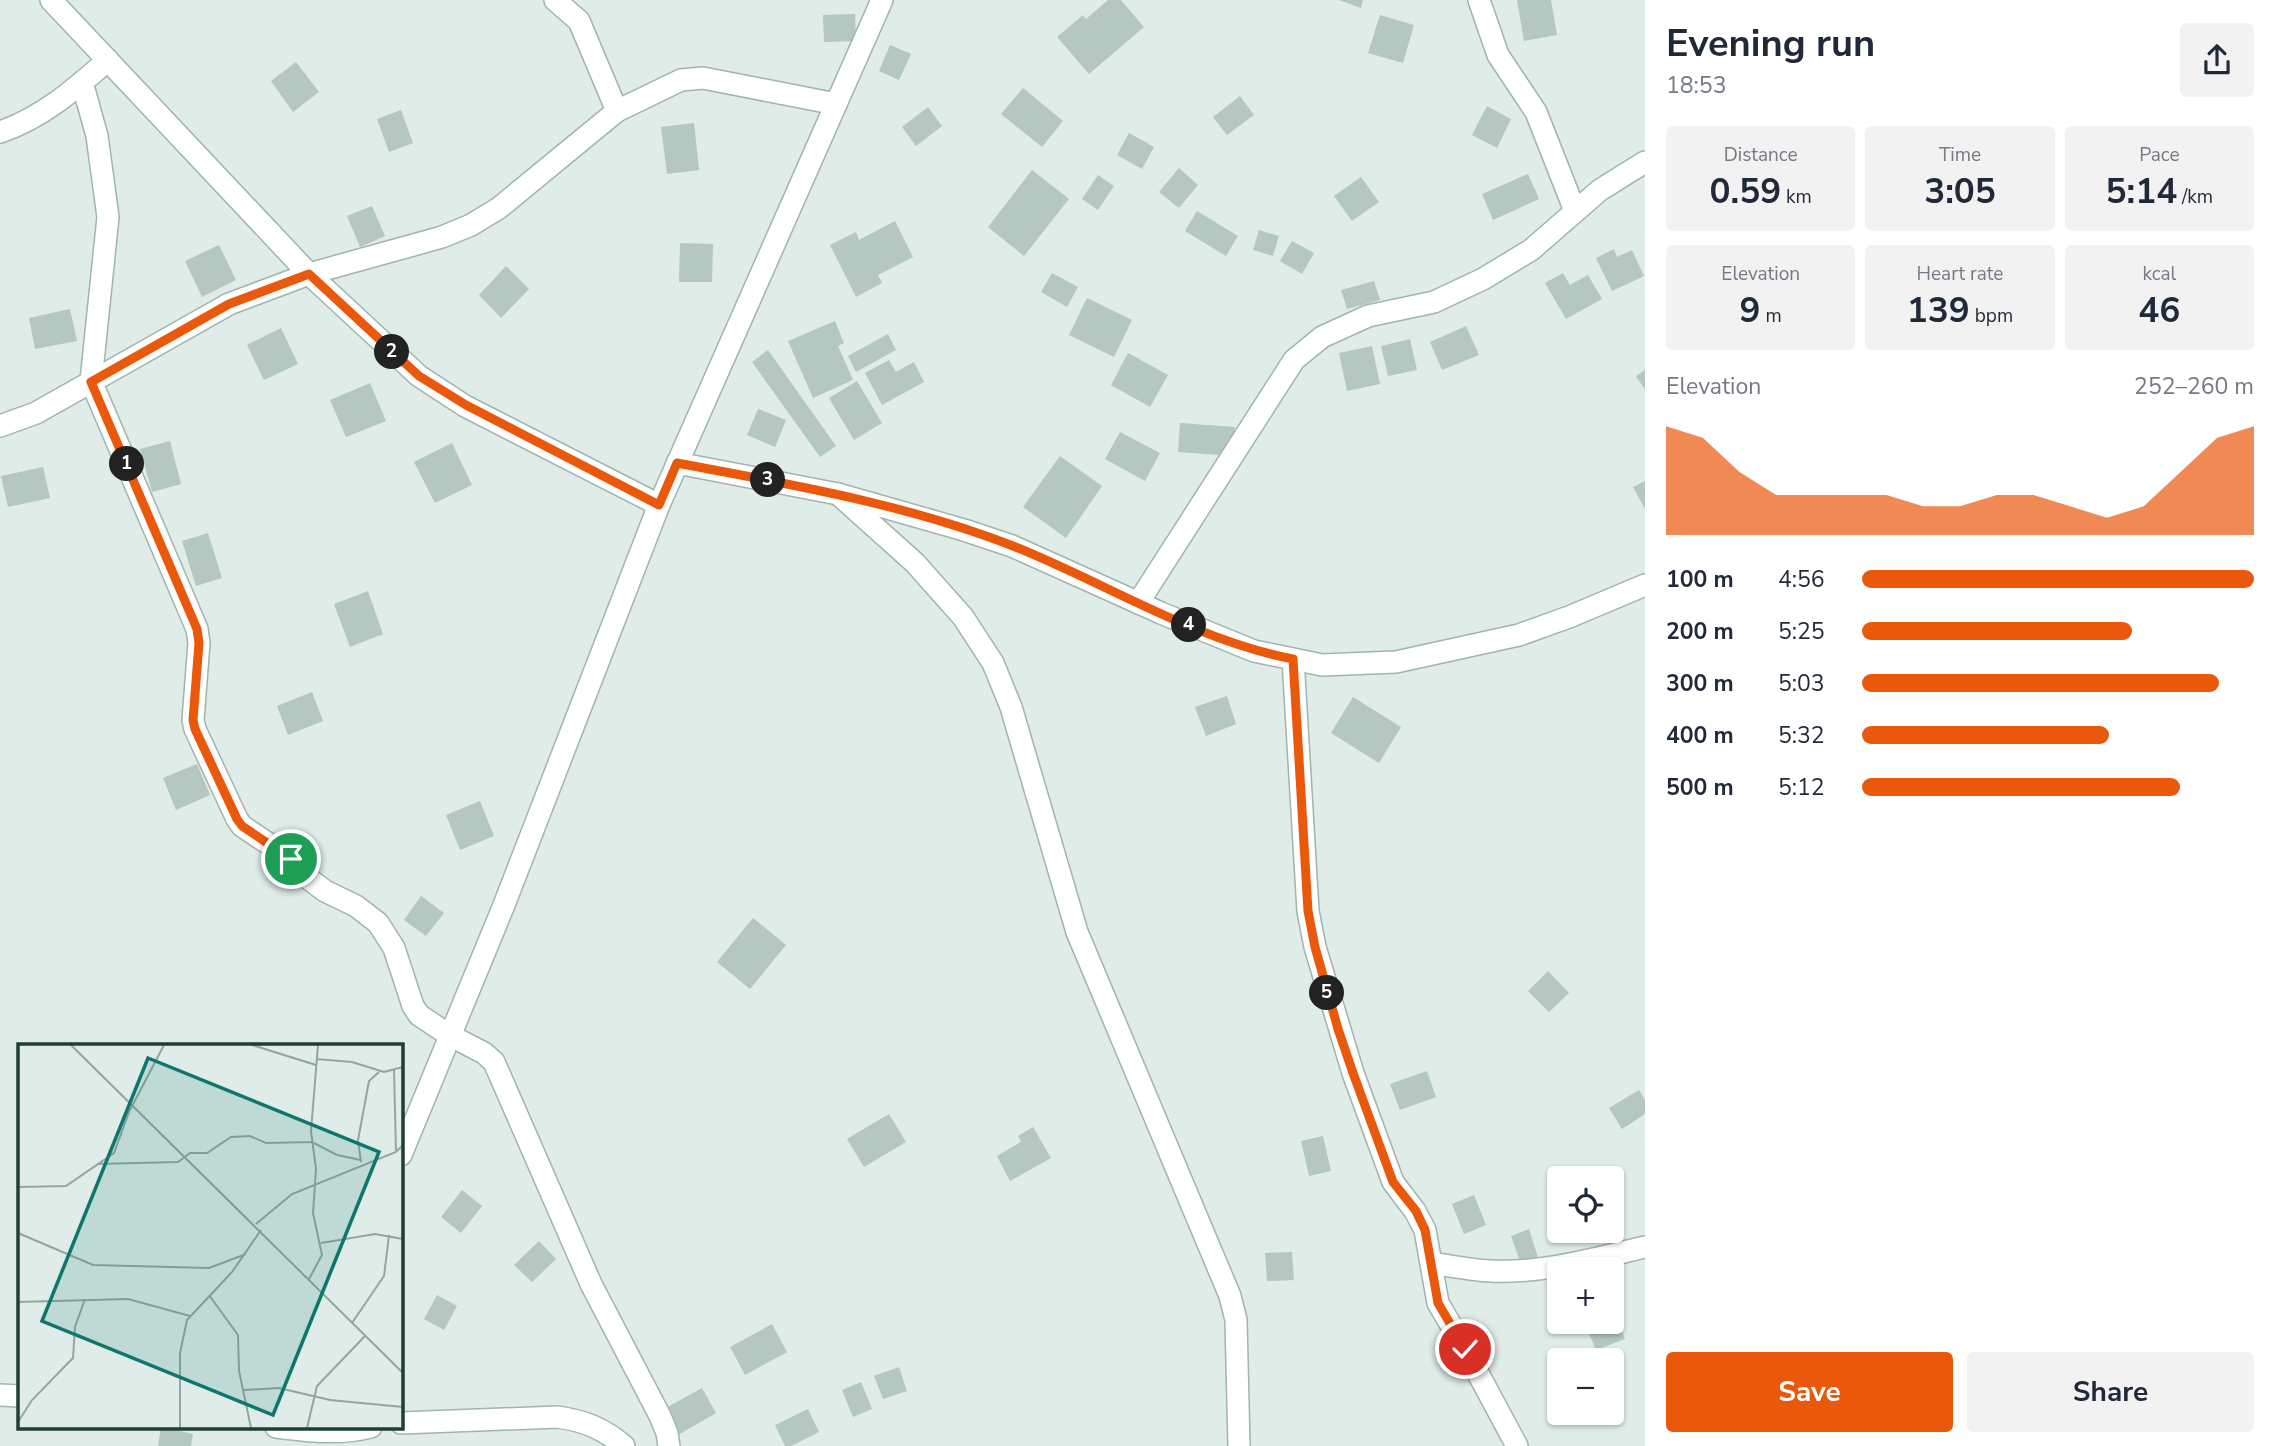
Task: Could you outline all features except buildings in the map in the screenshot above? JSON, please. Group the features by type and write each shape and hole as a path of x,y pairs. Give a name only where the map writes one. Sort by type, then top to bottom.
{"street":[{"path":"51,0 309,274 419,376 466,405 659,505"},
{"path":"555,0 579,21 617,111"},
{"path":"402,1152 504,905 659,505 881,0"},
{"path":"1479,0 1498,55 1536,112 1575,211"},
{"path":"0,132 20,126 59,102 108,60"},
{"path":"0,426 36,413 229,304 309,274 442,237 471,225 499,208 617,111 681,80 703,78 836,104"},
{"path":"82,82 97,136 108,217 91,382 197,629 199,643 193,720 195,729 242,826 291,859 309,879 325,891 356,906 378,923 394,948 412,1006 419,1015 449,1035 484,1053 494,1062 591,1284 660,1416 669,1446"},
{"path":"1138,603 1294,360 1322,337 1368,316 1434,302 1483,279 1531,250 1600,190 1645,162"},
{"path":"677,463 838,494 964,530 1012,546 1254,652 1322,666 1396,662 1519,635 1645,585"},
{"path":"838,494 915,563 963,617 992,663 1006,696 1077,932 1230,1296 1236,1320 1239,1446"},
{"path":"1293,659 1308,911 1338,1029 1393,1182 1416,1211 1425,1230 1438,1303 1517,1446"},
{"path":"1432,1263 1491,1271 1525,1270 1605,1257 1645,1247"},
{"path":"0,1395 18,1396"},
{"path":"402,1423 558,1417 583,1421 610,1434 624,1446"},
{"path":"284,1432 331,1433 367,1428"}],"route":[{"path":"291,859 242,826 195,729 193,720 199,643 197,629 91,382 229,304 309,274 419,376 466,405 659,505 677,463 838,494 1012,546 1254,652 1293,659 1308,911 1315,947 1338,1029 1393,1182 1416,1211 1425,1230 1438,1303 1465,1349"}]}
